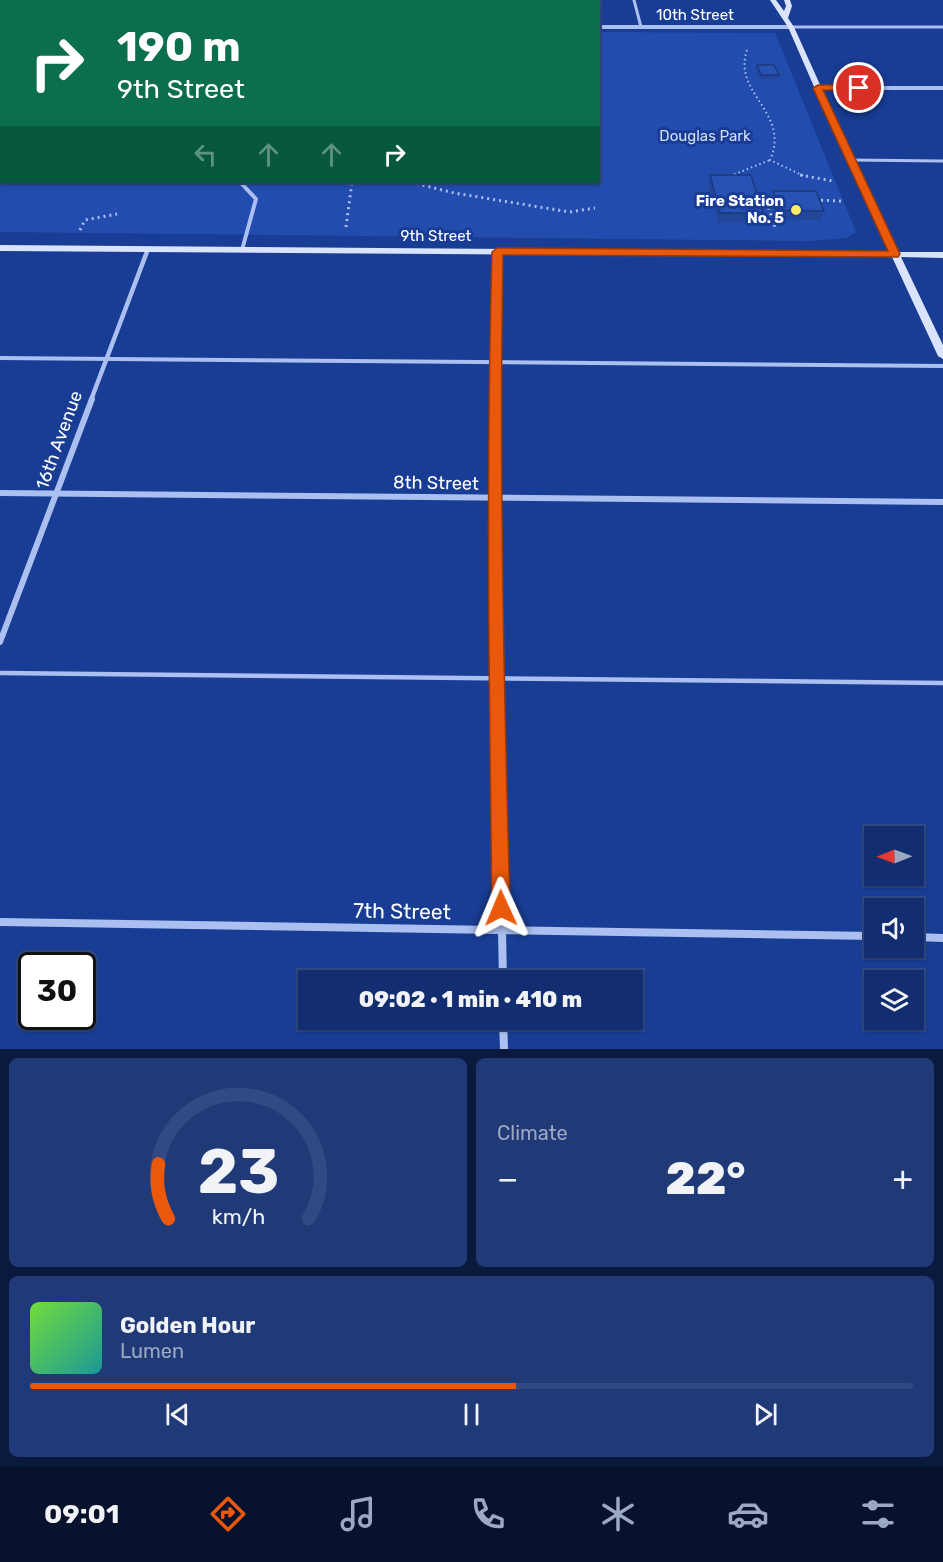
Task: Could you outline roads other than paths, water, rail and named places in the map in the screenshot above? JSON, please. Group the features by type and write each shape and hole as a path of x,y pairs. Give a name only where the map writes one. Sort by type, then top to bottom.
{"street":[{"path":"773,0 786,16 850,160 943,356"},
{"path":"786,16 789,6 787,0"},
{"name":"10th Street","path":"600,27 791,27"},
{"path":"818,88 943,88"},
{"name":"9th Street","path":"0,248 943,255"},
{"name":"16th Avenue","path":"0,642 105,358 148,249"},
{"path":"497,252 496,678 503,970"},
{"name":"8th Street","path":"0,493 943,502"},
{"name":"7th Street","path":"0,922 864,936"},
{"path":"924,937 943,938"},
{"path":"503,1030 504,1049"}],"lane":[{"path":"634,0 641,27"},
{"path":"791,27 943,27"},
{"path":"850,160 943,161"},
{"path":"241,183 256,199 242,250"},
{"path":"0,358 495,364 943,366"},
{"path":"0,673 943,683"}],"place":[{"name":"Fire Station No. 5","path":"796,210"}],"park label":[{"name":"Douglas Park","path":"705,136"}]}
